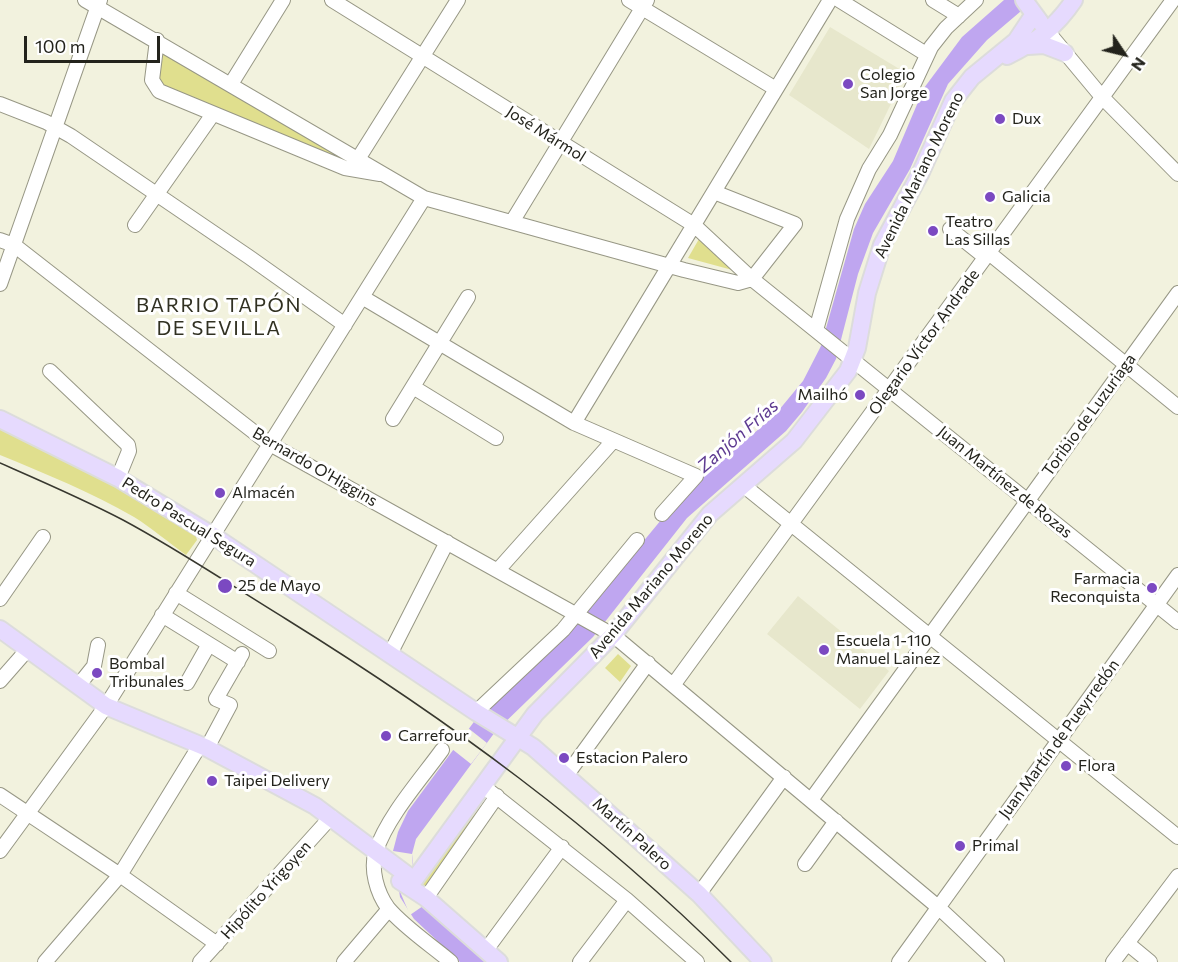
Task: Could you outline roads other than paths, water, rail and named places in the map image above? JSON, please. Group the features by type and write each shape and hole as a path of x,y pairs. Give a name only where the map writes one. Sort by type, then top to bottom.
{"main road":[{"name":"Avenida Mariano Moreno","path":"991,63 1028,46 1048,32 1074,0"},
{"name":"Avenida Mariano Moreno","path":"408,879 483,786 542,706 593,623 799,436 853,361 867,293 882,245 921,172 958,92 1016,41 1029,6"},
{"path":"1029,6 1048,32"},
{"path":"1028,46 1044,45 1065,53"},
{"name":"Pedro Pascual Segura","path":"0,418 118,478 212,535 486,718"},
{"path":"0,629 106,706 204,747 275,783 408,879 426,898 500,962"},
{"path":"542,706 536,725 537,734 552,764"},
{"name":"Martín Palero","path":"486,718 518,736 566,776 699,894 763,962"}],"street":[{"path":"231,84 283,0"},
{"name":"José Mármol","path":"332,0 694,225 752,279 828,339"},
{"path":"358,159 458,0"},
{"path":"628,0 644,4 776,89"},
{"path":"574,423 830,0"},
{"path":"839,0 926,54"},
{"path":"933,0 959,16"},
{"path":"828,339 847,219 869,169 908,98 926,54 940,34 976,0"},
{"name":"Olegario Víctor Andrade","path":"674,684 1173,0"},
{"path":"0,284 55,127 94,2 424,198 738,283 752,279 795,224 714,192"},
{"path":"512,222 644,4"},
{"path":"1048,32 1102,97 1178,174"},
{"path":"157,40 152,73 155,88 345,168 383,174"},
{"path":"0,104 55,127 157,194 345,325"},
{"path":"135,225 213,114"},
{"path":"0,851 106,706 268,443 424,198"},
{"path":"950,229 987,255 1178,407"},
{"name":"Bernardo O'Higgins","path":"0,240 14,245 268,443 593,623 674,684 938,907 997,962"},
{"name":"Toribio de Luzuriaga","path":"811,800 1178,293"},
{"path":"362,297 574,423 696,476 662,514"},
{"path":"393,420 468,297"},
{"name":"Juan Martínez de Rozas","path":"828,339 1178,622"},
{"path":"50,371 128,445 129,451 118,478"},
{"path":"413,387 496,438"},
{"path":"498,570 613,441"},
{"path":"743,485 1178,837"},
{"path":"0,599 43,537"},
{"path":"486,718 593,623 637,540"},
{"path":"390,654 447,542"},
{"name":"Juan Martín de Pueyrredón","path":"899,962 1178,574"},
{"path":"176,593 269,651"},
{"path":"45,962 120,875 230,705 216,699 240,658 209,644 162,615"},
{"path":"187,683 209,644"},
{"path":"78,686 94,666 99,645"},
{"path":"0,681 28,649"},
{"path":"566,776 648,663"},
{"path":"442,750 391,822 375,856 376,884 389,909 451,962"},
{"path":"699,894 784,777"},
{"path":"483,786 627,900 688,959"},
{"path":"0,795 120,875 217,944"},
{"path":"426,898 497,796"},
{"name":"Hipólito Yrigoyen","path":"200,962 328,821"},
{"path":"805,864 836,821"},
{"path":"486,950 562,847"},
{"path":"1113,962 1178,876"},
{"path":"580,962 627,900"},
{"path":"349,960 389,909"},
{"path":"1127,943 1150,962"}],"tram line":[{"path":"0,463 62,490 144,532 286,619 405,696 519,778 574,821 628,866 731,962"}],"place":[{"name":"Colegio San Jorge","path":"848,84"},
{"name":"Dux","path":"1000,119"},
{"name":"Galicia","path":"990,197"},
{"name":"Teatro Las Sillas","path":"933,231"},
{"name":"Mailhó","path":"860,395"},
{"name":"Almacén","path":"220,493"},
{"name":"25 de Mayo","path":"225,586"},
{"name":"Farmacia Reconquista","path":"1152,588"},
{"name":"Escuela 1-110 Manuel Lainez","path":"824,650"},
{"name":"Bombal Tribunales","path":"97,673"},
{"name":"Carrefour","path":"386,736"},
{"name":"Estacion Palero","path":"564,758"},
{"name":"Flora","path":"1066,766"},
{"name":"Taipei Delivery","path":"212,781"},
{"name":"Primal","path":"960,846"}],"district":[{"name":"BARRIO TAPÓN DE SEVILLA","path":"219,316"}],"water label":[{"name":"Zanjón Frías","path":"738,436"}]}
